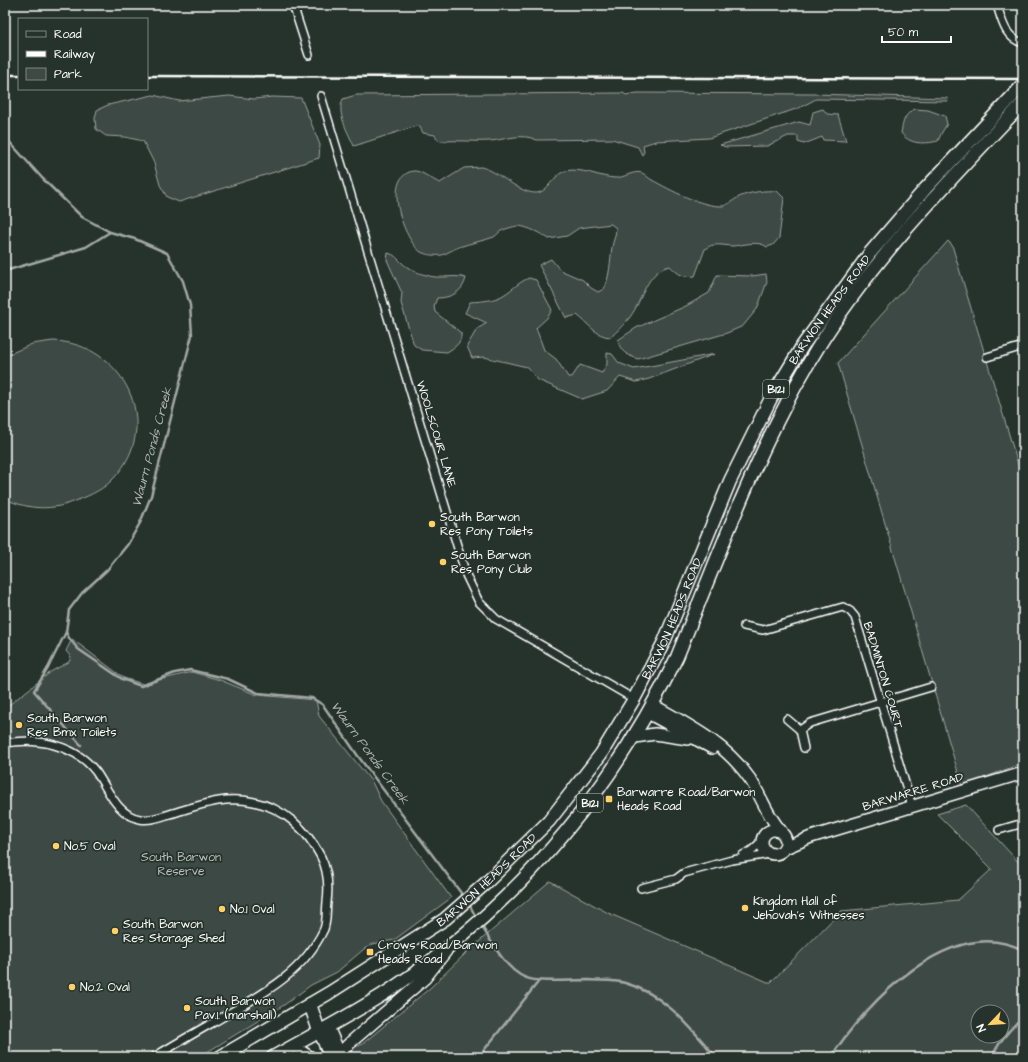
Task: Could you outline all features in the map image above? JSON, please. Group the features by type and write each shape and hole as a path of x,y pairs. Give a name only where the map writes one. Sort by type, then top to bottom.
{"main road":[{"name":"BARWON HEADS ROAD","path":"220,1057 310,1004 445,919 549,821 601,754 634,699 667,634 730,481 762,416 786,372 820,320 870,253 926,188 1023,85"},
{"name":"BARWON HEADS ROAD","path":"273,1057 393,988 448,947 499,903 552,850 596,795 635,737 677,657 751,479 789,398 818,348 862,285 909,227 1023,102"},
{"path":"634,699 651,709"},
{"path":"310,1004 324,1029"}],"street":[{"path":"293,5 309,55"},
{"path":"997,5 1007,32 1017,41 1023,43"},
{"name":"WOOLSCOUR LANE","path":"321,96 466,575 479,602 486,611 506,626 634,699"},
{"path":"987,357 1023,346"},
{"name":"BADMINTON COURT","path":"744,626 763,630 843,607 850,611 855,617 912,806"},
{"path":"800,730 810,723 931,687"},
{"path":"651,709 741,767"},
{"path":"641,888 676,879 684,873 732,860 778,854 785,848 787,841 772,820 757,790 741,767 716,742 651,709"},
{"path":"787,719 800,730 804,748"},
{"path":"635,737 649,734 660,734 681,737 708,745"},
{"path":"5,743 18,741 44,743 63,747 80,758 94,771 116,803 127,814 141,819 155,818 204,803 228,798 253,801 272,807 285,815 300,828 318,850 326,867 328,888 325,927 311,950 285,979 253,1000 154,1057"},
{"name":"BARWARRE ROAD","path":"785,848 811,837 1023,772"},
{"path":"757,790 763,810 764,849 770,854"},
{"path":"999,830 1023,823"},
{"path":"732,860 751,851 763,837 774,829 782,832"},
{"name":"BARWARRE ROAD","path":"782,832 796,837 811,837"},
{"path":"341,1057 344,1049 350,1042 430,973 448,947"},
{"path":"324,1029 341,1057"},
{"path":"324,1029 330,1057"},
{"path":"294,1046 310,1057"}],"green space":[{"path":"623,93 626,95 637,93 814,94 947,98 948,101 816,99 799,108 709,138 656,141 643,145 644,152 642,155 638,147 612,139 537,140 520,137 491,141 441,141 438,140 435,135 423,133 420,127 416,126 354,146 344,122 341,110 343,99 356,95"},
{"path":"153,95 179,101 229,96 254,99 272,97 301,98 320,145 319,158 179,202 167,197 160,185 154,163 143,141 125,137 106,136 96,129 95,118 97,110 108,105"},
{"path":"823,109 827,114 838,115 846,141 823,140 822,137 804,144 798,142 798,136 788,136 767,146 726,147 720,145 799,122 810,125 813,112"},
{"path":"915,109 928,110 945,116 947,124 938,141 928,143 913,142 901,133 906,116"},
{"path":"481,167 488,169 523,190 537,193 544,190 561,173 571,170 615,178 639,172 677,193 696,201 715,206 723,206 743,195 763,191 777,191 784,198 779,238 773,245 767,247 755,243 733,246 713,245 705,249 695,276 681,275 670,266 662,269 650,280 628,320 611,337 601,335 577,315 566,318 539,265 551,259 560,270 583,280 591,288 598,292 604,289 609,274 612,247 616,231 616,228 611,224 579,228 567,236 549,239 531,229 515,226 501,231 494,237 459,247 440,255 423,253 414,246 408,236 399,210 397,196 398,185 403,176 416,171 440,183 464,168"},
{"path":"948,241 952,245 1023,481 1023,763 962,786 838,363"},
{"path":"388,253 395,256 403,264 416,272 436,277 466,278 462,287 456,293 447,297 437,298 434,306 435,312 461,333 459,342 447,352 422,350 414,345 401,303 402,293 387,260"},
{"path":"766,274 767,282 757,309 743,326 727,333 638,359 627,354 620,347 618,340 636,328 686,306 709,293 717,275 752,276"},
{"path":"529,278 536,280 552,310 547,318 536,328 544,350 556,359 568,377 572,377 580,365 602,373 607,364 607,353 612,354 619,363 634,369 715,354 649,379 636,382 620,377 607,391 582,399 538,380 527,367 484,357 472,358 467,346 477,329 487,323 465,313 470,302 497,298"},
{"path":"53,341 78,345 99,356 116,371 128,390 135,411 135,434 129,457 110,482 92,494 69,504 42,508 14,503 5,499 5,356 32,344"},
{"name":"South Barwon Reserve","path":"72,639 124,678 143,684 192,672 220,680 257,695 316,700 319,716 372,782 381,801 451,898 394,940 373,944 364,949 337,972 311,985 284,1005 199,1057 5,1057 5,708 52,671 69,662 71,657 66,651"},
{"path":"966,805 1023,867 1023,1057 351,1057 352,1048 361,1045 430,988 468,951 550,881 608,913 770,983 841,911 958,900 992,869 937,814"}],"waterway":[{"name":"Waurn Ponds Creek","path":"5,137 43,179 82,217 110,232 135,239 167,253 183,281 190,305 192,335 151,496 140,523 128,544 107,570 82,593 69,610 66,632 69,638 78,649 122,679 141,686 175,673 190,670 228,679 258,693 312,698 323,705 358,756 464,897"},
{"path":"5,271 86,247 110,232"},
{"path":"66,632 48,668 34,691 81,745"},
{"name":"Waurn Ponds Creek","path":"469,904 477,919"},
{"name":"Waurn Ponds Creek","path":"481,925 496,950 509,966 525,978 541,981 616,981 639,988 665,1003 686,1023 716,1057"},
{"name":"Waurn Ponds Creek","path":"831,1057 846,1035 888,990 913,969 940,953 968,944 996,942 1023,950"},
{"path":"481,1054 539,981"},
{"name":"Waurn Ponds Creek","path":"993,1057 1001,1041 1023,1016"}],"railway":[{"path":"5,75 18,75"},
{"path":"148,76 1023,79"}],"place":[{"name":"South Barwon Res Pony Toilets","path":"432,524"},
{"name":"South Barwon Res Pony Club","path":"443,562"},
{"name":"South Barwon Res Bmx Toilets","path":"19,725"},
{"name":"Barwarre Road/Barwon Heads Road","path":"609,799"},
{"name":"No.5 Oval","path":"56,846"},
{"name":"Kingdom Hall of Jehovah's Witnesses","path":"745,908"},
{"name":"No.1 Oval","path":"222,909"},
{"name":"South Barwon Res Storage Shed","path":"115,931"},
{"name":"Crows Road/Barwon Heads Road","path":"370,952"},
{"name":"No.2 Oval","path":"72,987"},
{"name":"South Barwon Pav.1. (marshall)","path":"187,1008"}]}
